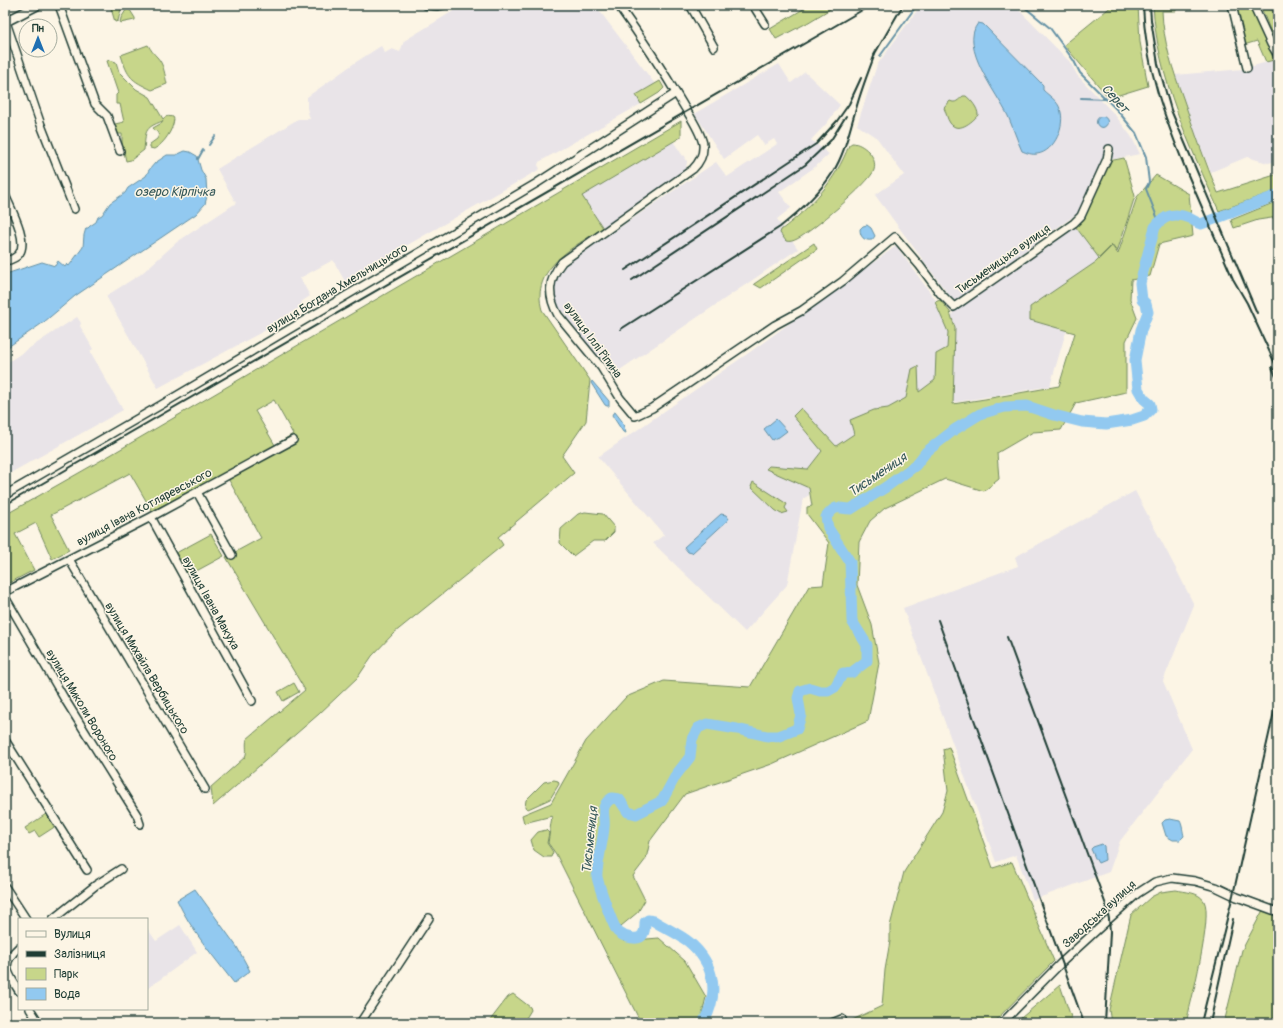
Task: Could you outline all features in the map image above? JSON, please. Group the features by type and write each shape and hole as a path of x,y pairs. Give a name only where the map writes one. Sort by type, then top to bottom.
{"street":[{"path":"38,5 5,22 41,125 74,209"},
{"path":"59,5 95,104 107,116 120,151"},
{"path":"426,5 443,5"},
{"name":"вулиця Іллі Ріпина","path":"618,5 641,37 676,93 701,138 703,146 702,154 698,164 693,169 562,262 553,275 550,291 554,307 558,315 601,367 620,398 635,416 652,408 775,325 801,311 843,281 894,237"},
{"path":"690,5 714,46"},
{"path":"753,5 764,24"},
{"path":"1232,5 1247,68"},
{"path":"1253,5 1271,44 1278,55"},
{"name":"вулиця Богдана Хмельницького","path":"5,494 168,401 537,183 676,93"},
{"name":"Тисьменицька вулиця","path":"894,237 920,266 940,293 954,307 1074,223 1080,216 1106,159 1109,149"},
{"path":"5,196 23,241 19,254 14,258 5,261"},
{"name":"вулиця Івана Котляревського","path":"5,592 151,517 293,440"},
{"path":"198,492 232,555"},
{"name":"вулиця Івана Макуха","path":"151,517 252,700"},
{"name":"вулиця Михайла Вербицького","path":"70,559 205,789"},
{"name":"вулиця Миколи Вороного","path":"5,597 64,698 137,815 140,824"},
{"path":"5,740 87,870"},
{"path":"54,918 96,885 121,869"},
{"name":"Заводська вулиця","path":"1002,1023 1061,963 1115,913 1138,893 1154,882 1172,878 1195,881 1216,887 1278,912"},
{"path":"5,887 25,918"},
{"path":"360,1023 429,918"},
{"path":"18,948 12,952 6,960 8,979 18,990"},
{"path":"31,1010 39,1023"},
{"path":"832,1023 842,1019"}],"shaded area":[{"path":"463,5 595,5 655,84 636,95 641,104 539,162 538,165 540,169 371,266 373,270 347,285 333,260 300,278 310,296 301,302 303,306 289,314 290,317 158,388 106,296 141,274 177,242 236,203 217,169 298,119 310,119 307,108 307,97 356,62 381,46 385,53 392,49 400,52 404,41"},
{"path":"921,5 1014,5 1070,62 1077,75 1115,115 1131,136 1140,154 1104,161 1082,210 954,302 875,195 904,175 877,138 857,125 877,65"},
{"path":"1274,60 1278,64 1278,161 1268,163 1247,157 1211,172 1195,134 1175,75 1243,69"},
{"path":"779,64 791,83 805,72 840,105 827,123 811,140 829,154 815,167 779,192 791,208 777,219 798,249 611,376 559,307 555,296 555,285 559,273 563,266 716,162 727,177 777,144 774,139 764,145 757,135 724,159 695,114"},
{"path":"673,141 686,158 686,168 603,228 581,196"},
{"path":"1075,226 1101,260 1065,335 1050,386 951,403 803,499 787,585 745,632 653,543 664,535 598,457 750,352 896,246 951,321 953,312 959,306"},
{"path":"77,317 81,323 80,326 93,349 90,351 123,410 5,476 5,364"},
{"path":"1135,491 1194,605 1163,681 1192,749 1120,841 1109,872 1033,900 1016,855 996,862 903,608 1018,566 1015,557"},
{"path":"180,925 197,952 148,988 148,929 156,941"}],"green space":[{"path":"110,5 122,5 118,21 115,22"},
{"path":"810,5 837,5 776,39 770,29"},
{"path":"1113,5 1138,5 1140,42 1148,86 1109,98 1064,45"},
{"path":"1153,5 1176,5 1176,11 1162,11 1166,44 1179,87 1218,193 1278,174 1278,190 1219,211 1186,136 1168,85 1161,59"},
{"path":"1235,5 1250,5 1274,60 1266,62 1257,41 1244,45"},
{"path":"1260,5 1278,13 1278,45 1273,37"},
{"path":"128,7 135,20 120,23 121,18"},
{"path":"148,45 161,63 167,84 152,90 139,84 128,74 121,55"},
{"path":"110,60 116,62 119,72 136,89 150,97 163,119 169,116 173,117 174,119 170,132 158,147 154,149 150,148 150,144 157,139 158,135 153,128 163,121 152,126 147,131 144,150 131,160 126,161 122,143 122,134 118,134 115,124 124,122 120,104 116,104 116,95 118,93 107,61"},
{"path":"660,81 664,88 659,93 641,104 636,95"},
{"path":"963,96 966,96 976,107 978,115 965,126 953,126 948,120 944,108 950,101 955,102"},
{"path":"681,121 681,137 582,196 603,228 557,260 548,271 542,282 540,295 542,310 590,380 586,421 562,456 574,473 498,537 503,545 394,633 372,656 358,677 319,714 213,806 211,787 245,757 247,739 305,690 226,557 261,538 225,473 152,511 130,473 51,515 69,550 52,559 36,523 15,534 34,570 5,585 5,515 107,457","holes":["274,400 293,434 275,445 255,411"]},
{"path":"852,143 863,147 873,157 875,167 870,176 852,196 804,235 792,241 786,241 780,233 781,230 802,212 830,182 844,158 849,145"},
{"path":"1124,158 1135,196 1117,252 1112,245 1099,258 1075,226 1085,216 1109,161"},
{"path":"1156,175 1189,194 1193,236 1159,244 1150,276 1131,280 1130,299 1137,318 1126,341 1126,392 1076,403 1061,430 1033,432 997,453 999,479 984,491 945,479 885,508 870,521 859,542 857,585 872,625 879,663 868,721 772,764 685,794 650,841 646,859 633,876 645,900 638,912 615,931 623,941 659,938 685,961 706,997 700,1023 641,1023 556,854 548,843 552,816 524,823 522,815 551,803 586,741 626,697 664,681 750,687 809,586 823,585 829,543 807,514 807,507 812,506 809,488 766,469 769,466 808,469 822,451 793,416 801,408 836,446 854,434 850,420 874,410 888,408 906,398 912,369 918,366 919,392 935,380 936,354 947,348 948,332 935,302 940,300 950,312 955,328 953,404 1059,386 1075,333 1030,320 1030,307 1096,262 1112,246 1118,254 1137,197"},
{"path":"1278,201 1278,217 1258,220 1234,228 1231,220"},
{"path":"814,243 817,249 761,288 754,284"},
{"path":"753,482 787,504 785,508 788,512 781,514 775,510 751,487"},
{"path":"585,512 603,514 614,527 614,532 605,541 593,541 573,556 560,543 561,529 578,514"},
{"path":"211,534 224,556 189,575 176,553"},
{"path":"294,683 299,692 283,701 278,692"},
{"path":"949,747 993,868 1012,862 1054,961 993,1023 846,1023 882,1006 885,970 890,941 890,926 904,872 942,812 948,791 943,749"},
{"path":"554,780 558,781 559,784 550,799 528,809 525,807 526,800 544,782"},
{"path":"46,814 49,814 56,826 39,837 35,831 29,834 25,828"},
{"path":"546,830 549,833 547,843 553,852 551,857 544,857 534,850 531,840 538,832"},
{"path":"1176,890 1192,893 1202,898 1206,910 1204,941 1186,1023 1111,1023 1109,1010 1131,915 1151,897 1161,892"},
{"path":"1263,910 1278,917 1278,1023 1224,1023 1242,950"},
{"path":"1060,985 1073,1023 1015,1023"},
{"path":"513,994 530,1007 531,1010 523,1023 488,1023 508,997"}],"water":[{"path":"978,23 983,24 1043,85 1043,90 1059,106 1061,122 1058,136 1054,143 1043,152 1033,154 1022,151 1008,116 976,57 973,44 973,33"},
{"path":"1100,117 1104,117 1106,118 1106,126 1100,127 1097,124 1097,120"},
{"name":"озеро Кірпічка","path":"185,151 197,156 201,170 206,179 207,196 205,204 196,214 75,296 44,322 5,349 6,274 42,262 55,266 58,261 65,267 67,264 69,266 83,247 86,228 96,222 98,217 102,215 110,203 125,193 128,188 146,176 155,163 167,155 176,155"},
{"path":"867,225 871,228 875,236 872,240 863,238 861,234 860,229"},
{"path":"592,381 609,401 609,406 605,405 591,383"},
{"path":"615,412 622,421 626,433 623,432 612,415"},
{"path":"776,419 787,431 772,440 764,429"},
{"path":"721,514 726,515 729,519 692,553 688,552 684,547"},
{"path":"1170,819 1181,822 1184,836 1180,840 1173,840 1166,836 1162,823 1165,820"},
{"path":"1102,844 1104,846 1105,860 1098,863 1091,849"},
{"path":"195,889 237,947 250,971 234,983 210,953 177,900"}],"waterway":[{"path":"880,56 917,5"},
{"name":"Серет","path":"1022,5 1050,28 1074,61 1080,73 1117,110 1136,133 1146,157 1149,182 1146,189 1159,222"},
{"path":"1081,98 1105,99"},
{"path":"209,145 215,136"},
{"path":"198,159 203,150"},
{"name":"Тисьмениця","path":"703,1023 712,1001 713,990 709,970 705,960 698,951 685,939 654,921 648,920 645,922 645,930 638,938 624,936 618,932 613,923 597,877 604,828 605,805 612,798 619,799 628,812 636,814 662,801 676,775 690,757 692,739 698,728 707,724 767,736 779,736 797,729 801,715 798,698 800,691 810,688 820,691 828,691 835,687 843,673 851,673 867,661 867,645 852,621 850,562 828,528 826,517 835,508 851,509 886,487 916,465 926,452 954,430 980,414 1005,407 1027,406 1082,422 1106,424 1132,420 1144,416 1151,409 1150,404 1144,399 1138,389 1135,360 1141,330 1148,312 1146,304 1142,300 1140,283 1155,227 1166,217 1175,215 1184,216 1201,224 1278,195"}],"railway":[{"path":"5,505 871,5"},
{"path":"874,55 903,5"},
{"path":"1143,5 1152,71 1164,113 1188,175 1233,279 1247,303 1278,370"},
{"path":"1150,5 1158,64 1171,110 1257,313"},
{"path":"621,329 780,227 815,195 828,180 841,157 860,95 876,51"},
{"path":"625,270 816,144 837,121 849,104 861,78"},
{"path":"632,280 805,165 831,140 846,116"},
{"path":"1272,367 1278,382"},
{"path":"938,620 1084,1023"},
{"path":"1007,637 1106,905 1110,932 1105,1023"},
{"path":"1201,1023 1233,895 1278,694"},
{"path":"1210,1023 1233,919"}]}
